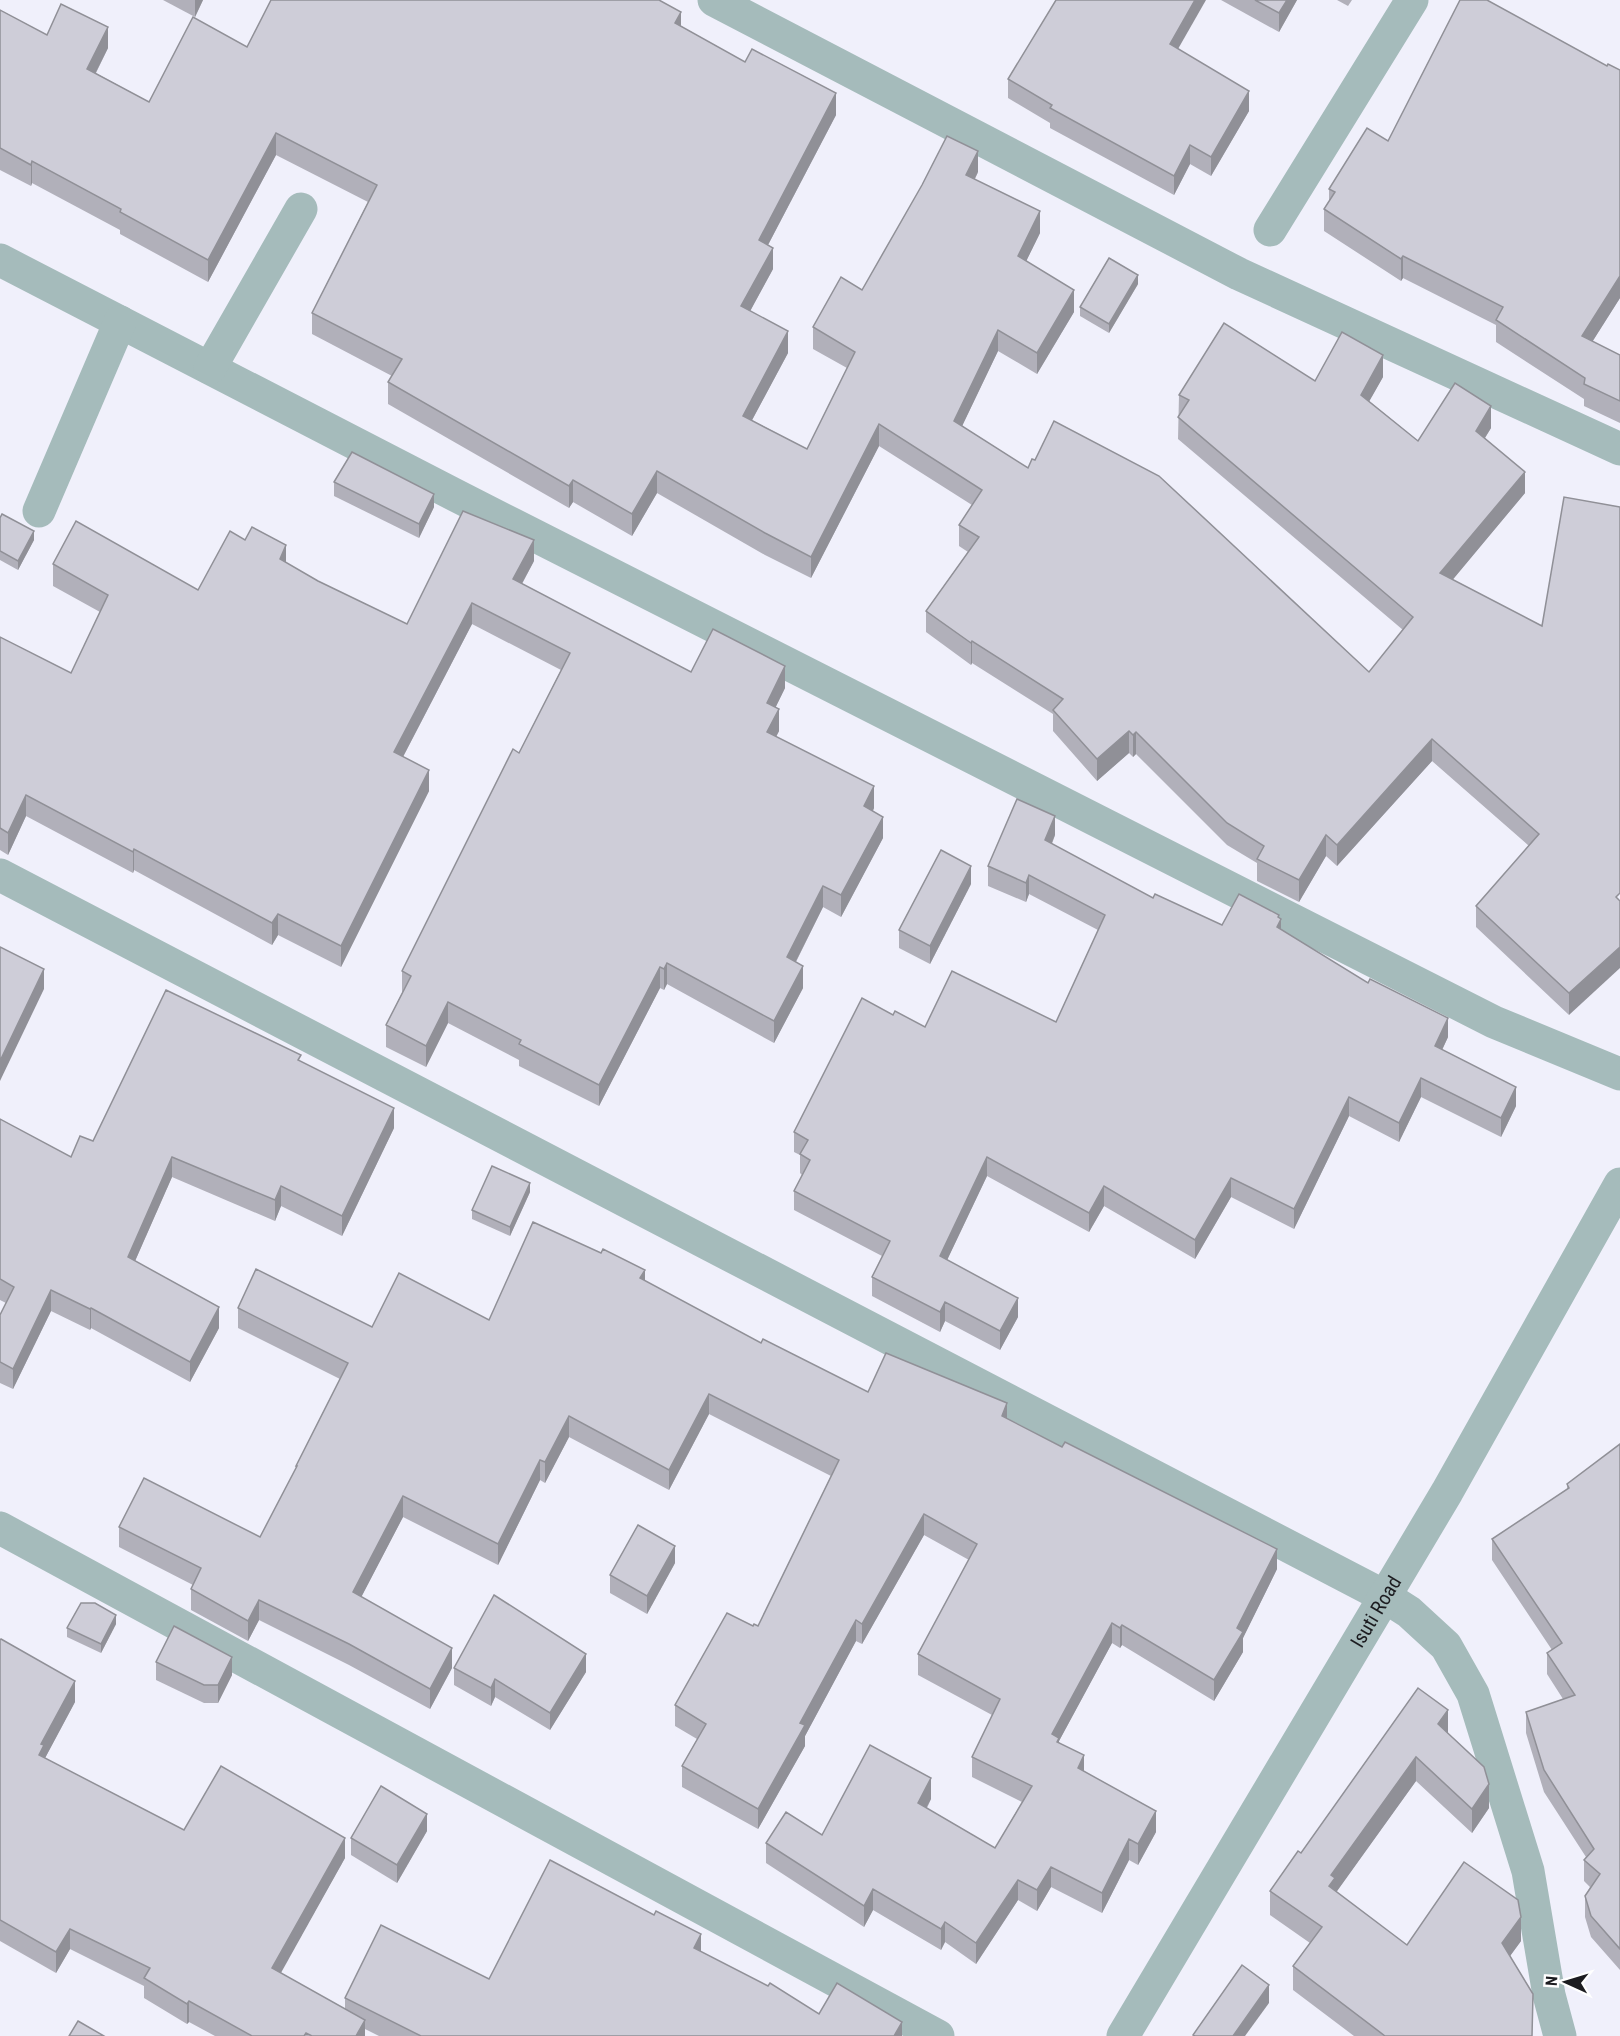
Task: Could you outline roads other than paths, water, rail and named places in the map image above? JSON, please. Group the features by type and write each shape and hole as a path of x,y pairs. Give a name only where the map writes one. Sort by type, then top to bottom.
{"street":[{"path":"714,0 758,10 1239,274 1620,449"},
{"path":"1270,230 1412,0"},
{"path":"210,368 301,209"},
{"path":"0,260 477,506 1494,1022 1620,1074"},
{"path":"39,511 120,322"},
{"path":"0,875 1384,1596 1409,1612 1446,1646 1473,1694 1528,1871 1549,1995 1560,2036"},
{"name":"Isuti Road","path":"1123,2036 1453,1482 1620,1184"},
{"path":"0,1528 938,2036"}]}
